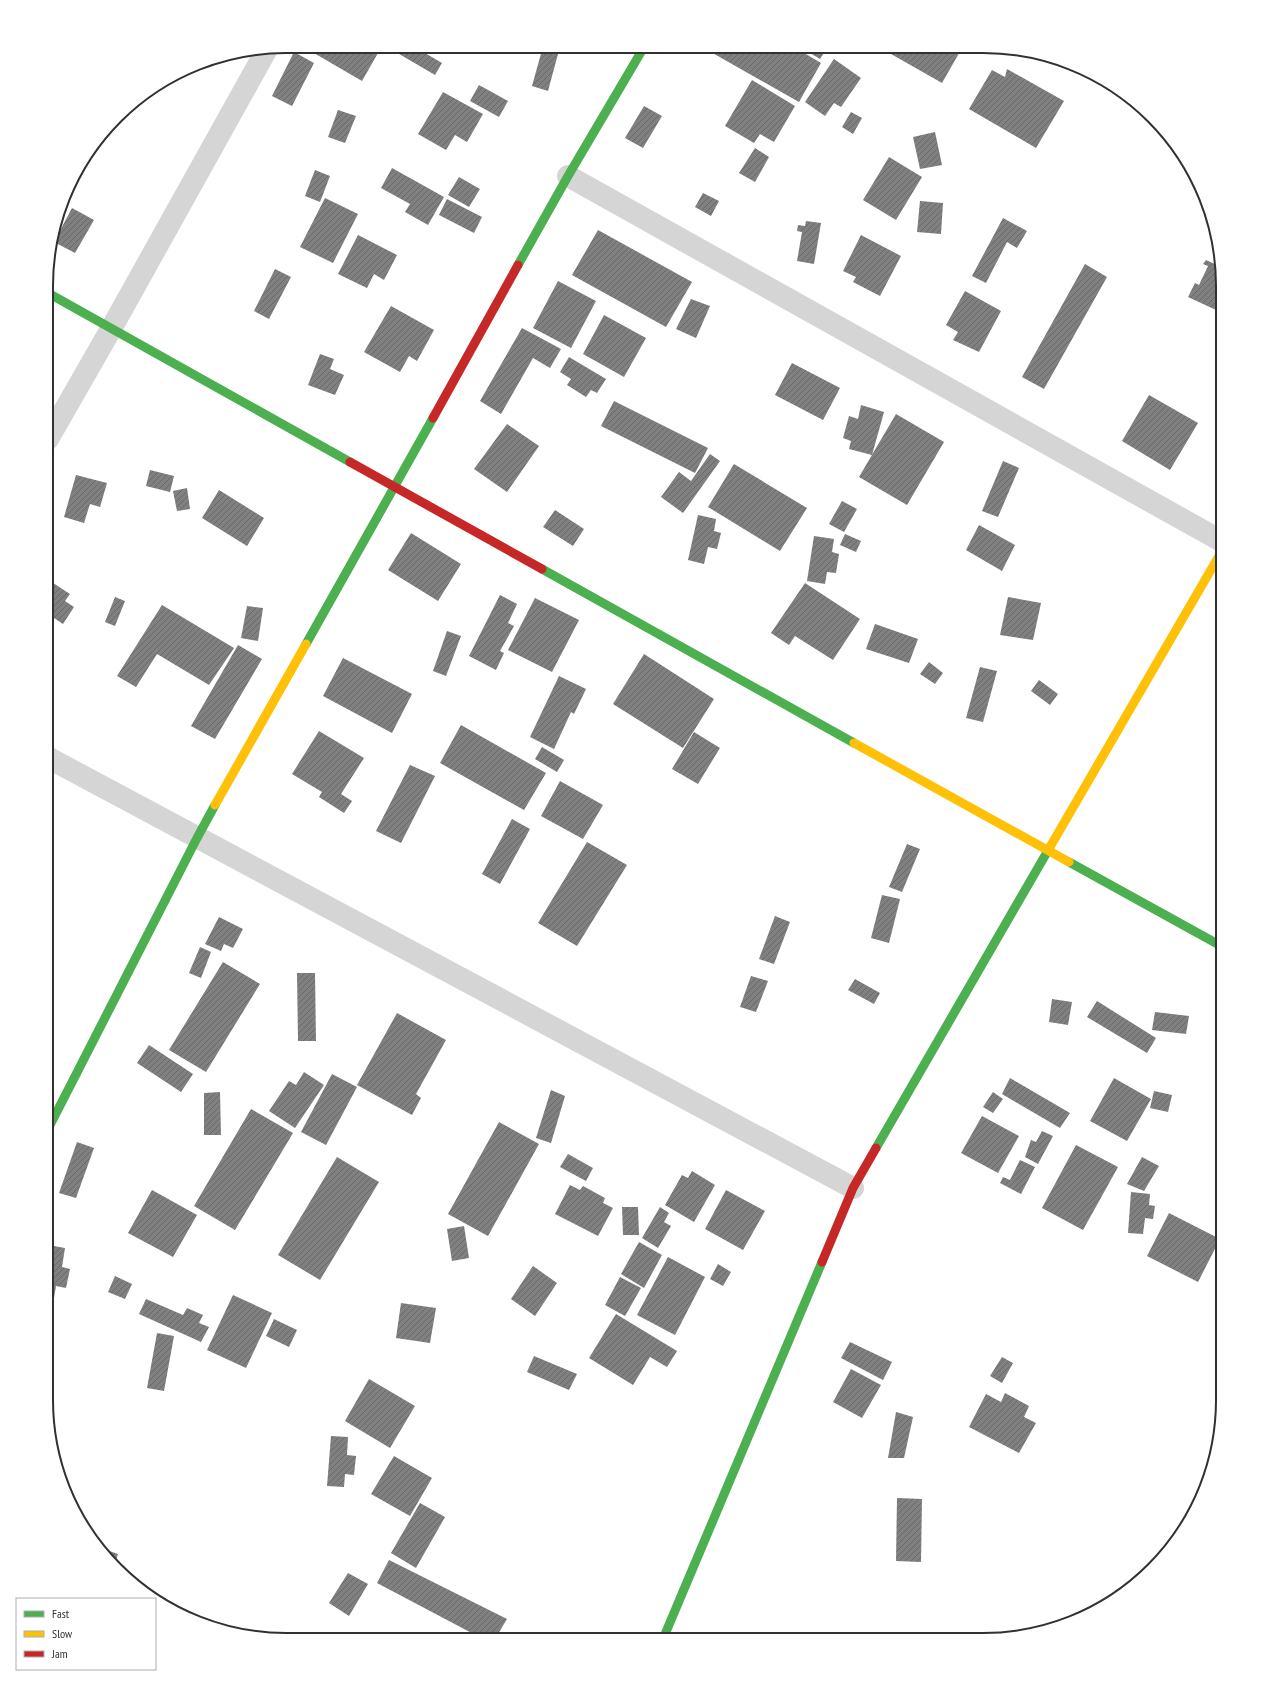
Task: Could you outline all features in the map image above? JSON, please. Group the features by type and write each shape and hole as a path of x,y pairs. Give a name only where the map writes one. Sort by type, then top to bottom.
{"street":[{"path":"53,1119 198,838 568,176 640,53"},
{"path":"53,430 112,329 264,54"},
{"path":"568,176 1216,538"},
{"path":"53,296 1048,851 1216,942"},
{"path":"666,1633 853,1188 1216,561"},
{"path":"53,760 853,1188"}],"building":[{"path":"294,53 314,63 292,106 272,96"},
{"path":"314,53 378,53 362,81"},
{"path":"397,53 425,53 442,63 435,75"},
{"path":"541,53 558,54 548,91 532,86"},
{"path":"713,53 804,53 821,63 799,102"},
{"path":"810,53 824,53 820,59"},
{"path":"889,53 959,53 942,83"},
{"path":"834,59 861,78 841,107 834,103 825,116 805,102"},
{"path":"1007,69 1064,101 1036,148 969,109 992,70 1005,77"},
{"path":"752,80 795,106 774,142 760,134 754,143 725,126"},
{"path":"479,85 508,101 499,117 470,101"},
{"path":"443,92 483,114 467,142 455,135 446,150 418,134"},
{"path":"644,106 662,116 643,148 625,138"},
{"path":"338,110 356,116 345,143 328,137"},
{"path":"851,112 862,118 853,134 842,127"},
{"path":"935,132 942,165 920,169 913,137"},
{"path":"755,148 769,157 755,182 739,173"},
{"path":"889,157 922,177 896,220 863,200"},
{"path":"392,168 444,197 428,225 405,212 410,204 381,188"},
{"path":"315,170 330,176 320,202 305,196"},
{"path":"459,177 480,189 469,207 448,195"},
{"path":"703,193 719,201 711,216 695,207"},
{"path":"325,198 358,214 333,263 300,247"},
{"path":"447,199 482,217 474,233 439,215"},
{"path":"920,201 943,203 941,234 917,232"},
{"path":"72,208 94,220 75,253 57,243 59,233"},
{"path":"1003,218 1027,231 1017,248 1007,242 986,283 972,276"},
{"path":"806,221 821,223 814,264 797,261 802,232 797,231 798,225 805,226"},
{"path":"598,230 692,282 666,327 572,275"},
{"path":"358,235 397,255 384,280 374,274 367,288 338,274"},
{"path":"861,235 901,256 880,296 853,282 856,277 843,271"},
{"path":"1206,260 1215,264 1216,310 1188,297 1195,283 1199,285 1208,266 1203,264"},
{"path":"1085,264 1107,277 1044,389 1022,377"},
{"path":"275,269 291,277 269,319 254,311"},
{"path":"558,281 596,301 571,348 533,328"},
{"path":"965,291 1001,311 979,352 953,340 958,332 946,325"},
{"path":"691,299 710,306 696,338 676,329"},
{"path":"391,306 434,330 417,361 409,356 400,372 364,352"},
{"path":"604,315 646,338 624,377 583,354"},
{"path":"522,328 561,349 550,368 533,358 501,414 480,401"},
{"path":"320,354 334,359 330,369 344,375 335,395 308,385"},
{"path":"569,357 606,379 597,393 591,390 586,397 567,385 571,379 560,372"},
{"path":"792,363 840,388 823,420 775,395"},
{"path":"1149,395 1198,423 1170,470 1122,441"},
{"path":"614,401 708,448 695,473 601,426"},
{"path":"861,405 884,412 872,455 849,449 851,441 843,438 849,416 858,419"},
{"path":"896,414 944,442 907,505 859,477"},
{"path":"507,424 539,446 507,492 474,469"},
{"path":"710,454 720,461 683,513 661,497 679,472 691,481"},
{"path":"1003,461 1019,468 998,517 982,511"},
{"path":"734,464 807,508 780,551 708,507"},
{"path":"150,470 174,476 170,492 146,486"},
{"path":"76,475 107,483 100,507 90,504 84,523 64,517"},
{"path":"187,488 190,509 177,511 173,491"},
{"path":"219,490 264,518 247,546 202,518"},
{"path":"842,501 857,509 844,532 829,524"},
{"path":"555,510 584,529 573,546 543,527"},
{"path":"698,515 716,519 714,531 721,533 717,549 708,547 704,564 688,560"},
{"path":"979,525 1015,545 1002,571 966,550"},
{"path":"411,533 461,564 438,601 388,570"},
{"path":"845,534 861,541 856,552 840,545"},
{"path":"814,536 834,539 832,552 839,554 836,573 827,572 825,584 807,581"},
{"path":"53,583 70,594 65,601 74,607 63,624 54,618 53,620"},
{"path":"805,583 860,619 833,660 795,636 789,645 771,633"},
{"path":"500,595 517,604 508,623 514,626 500,651 504,653 496,670 469,656"},
{"path":"115,597 125,601 115,626 105,622"},
{"path":"1008,597 1041,603 1033,640 1000,635"},
{"path":"535,598 579,620 552,672 508,650"},
{"path":"162,605 234,648 209,685 157,654 136,687 117,676"},
{"path":"247,606 263,608 258,641 241,638"},
{"path":"875,624 918,639 909,663 866,649"},
{"path":"447,631 461,636 446,676 433,671"},
{"path":"238,645 262,659 215,739 191,726"},
{"path":"644,654 714,699 683,748 613,704"},
{"path":"343,658 412,694 392,733 323,696"},
{"path":"929,662 943,673 935,684 920,674"},
{"path":"980,667 997,671 983,722 966,718"},
{"path":"559,676 586,689 574,714 571,712 554,749 530,737"},
{"path":"1039,680 1058,694 1050,705 1031,691"},
{"path":"461,725 546,773 524,810 440,763"},
{"path":"319,731 364,758 341,794 352,801 344,813 319,797 322,792 292,774"},
{"path":"694,732 720,748 698,784 672,769"},
{"path":"542,747 564,760 557,772 535,759"},
{"path":"410,765 435,776 401,843 376,831"},
{"path":"560,781 603,805 583,839 541,816"},
{"path":"512,819 530,829 500,884 482,874"},
{"path":"587,842 627,865 577,946 538,923"},
{"path":"907,844 920,849 902,892 889,887"},
{"path":"882,895 900,899 889,943 871,938"},
{"path":"775,916 790,922 774,964 759,959"},
{"path":"219,917 243,929 233,948 224,944 221,951 205,944"},
{"path":"200,947 211,952 201,978 189,973"},
{"path":"223,962 260,984 206,1072 169,1050"},
{"path":"297,973 315,973 316,1041 298,1041"},
{"path":"751,976 768,981 756,1012 740,1007"},
{"path":"855,979 880,993 874,1004 848,990"},
{"path":"1052,999 1072,1002 1068,1025 1049,1022"},
{"path":"1097,1001 1156,1038 1147,1053 1087,1017"},
{"path":"1155,1012 1189,1016 1186,1034 1152,1030"},
{"path":"397,1013 446,1040 416,1094 421,1098 412,1115 357,1085"},
{"path":"149,1045 193,1074 181,1092 137,1063"},
{"path":"304,1072 324,1085 295,1128 269,1111 289,1081 296,1085"},
{"path":"332,1074 357,1087 326,1145 301,1132"},
{"path":"1010,1078 1070,1113 1060,1128 1002,1094"},
{"path":"1114,1078 1151,1099 1127,1141 1090,1121"},
{"path":"551,1090 565,1096 551,1143 536,1138"},
{"path":"1154,1091 1172,1095 1168,1112 1150,1108"},
{"path":"220,1092 221,1135 204,1135 204,1093"},
{"path":"993,1092 1003,1099 993,1113 983,1107"},
{"path":"251,1109 293,1133 235,1230 194,1206"},
{"path":"982,1116 1019,1136 998,1173 961,1153"},
{"path":"499,1122 539,1144 488,1236 448,1214"},
{"path":"1042,1131 1053,1136 1038,1164 1025,1157 1031,1140 1036,1142"},
{"path":"77,1142 94,1148 76,1198 59,1193"},
{"path":"1076,1145 1118,1167 1083,1230 1042,1208"},
{"path":"568,1154 593,1168 586,1181 560,1167"},
{"path":"337,1157 379,1182 320,1280 278,1255"},
{"path":"1142,1157 1159,1166 1144,1191 1127,1184"},
{"path":"1020,1160 1035,1167 1021,1194 1000,1183 1003,1177 1010,1180"},
{"path":"692,1171 715,1185 694,1222 665,1205 682,1175 688,1178"},
{"path":"570,1185 580,1190 583,1186 605,1198 603,1203 613,1208 598,1236 555,1214"},
{"path":"152,1190 197,1215 173,1257 128,1233"},
{"path":"726,1190 765,1211 743,1250 705,1229"},
{"path":"1131,1192 1150,1194 1149,1205 1155,1206 1153,1219 1145,1218 1143,1234 1128,1233"},
{"path":"622,1207 638,1207 639,1235 623,1235"},
{"path":"660,1207 669,1213 664,1222 671,1226 658,1248 642,1238"},
{"path":"1169,1213 1216,1237 1216,1247 1198,1282 1147,1256"},
{"path":"464,1226 469,1258 452,1261 447,1229"},
{"path":"639,1242 662,1255 644,1288 621,1274"},
{"path":"53,1246 65,1248 62,1267 70,1269 66,1288 56,1286 54,1298"},
{"path":"668,1257 705,1277 675,1335 637,1315"},
{"path":"718,1264 731,1272 723,1286 710,1279"},
{"path":"533,1266 557,1283 535,1316 511,1299"},
{"path":"115,1276 132,1284 125,1299 108,1292"},
{"path":"620,1277 641,1288 625,1316 605,1305"},
{"path":"233,1295 272,1313 246,1368 207,1350"},
{"path":"146,1299 183,1315 187,1308 203,1315 199,1323 209,1327 201,1342 139,1314"},
{"path":"401,1303 436,1308 430,1343 396,1338"},
{"path":"616,1314 677,1351 667,1367 650,1357 633,1385 589,1358"},
{"path":"274,1319 297,1330 289,1347 266,1336"},
{"path":"157,1333 174,1336 164,1391 147,1388"},
{"path":"850,1342 892,1362 883,1380 841,1358"},
{"path":"534,1356 577,1374 569,1390 527,1372"},
{"path":"1002,1357 1013,1363 1002,1383 990,1376"},
{"path":"851,1369 881,1385 862,1418 833,1402"},
{"path":"369,1379 415,1406 390,1448 345,1421"},
{"path":"1005,1393 1029,1406 1024,1417 1036,1423 1019,1453 969,1427 986,1394 1001,1402"},
{"path":"896,1412 913,1417 904,1458 888,1458"},
{"path":"331,1436 348,1437 347,1455 356,1456 354,1475 345,1474 344,1487 327,1486"},
{"path":"394,1456 432,1478 410,1516 371,1494"},
{"path":"897,1498 922,1499 921,1562 896,1561"},
{"path":"420,1503 445,1517 416,1568 391,1553"},
{"path":"108,1551 118,1554 116,1560"},
{"path":"389,1560 507,1619 499,1633 472,1633 377,1583"},
{"path":"348,1573 368,1584 349,1616 329,1603"}],"traffic: fast":[{"path":"518,265 568,176 640,53"},
{"path":"53,296 350,462"},
{"path":"306,644 433,418"},
{"path":"542,569 854,743"},
{"path":"53,1119 215,805"},
{"path":"876,1148 1050,847"},
{"path":"1069,862 1216,943"},
{"path":"666,1633 822,1262"}],"traffic: slow":[{"path":"1050,847 1216,561"},
{"path":"215,805 306,644"},
{"path":"854,743 1069,862"}],"traffic: jam":[{"path":"433,418 518,265"},
{"path":"350,462 542,569"},
{"path":"822,1262 853,1188 876,1148"}]}
